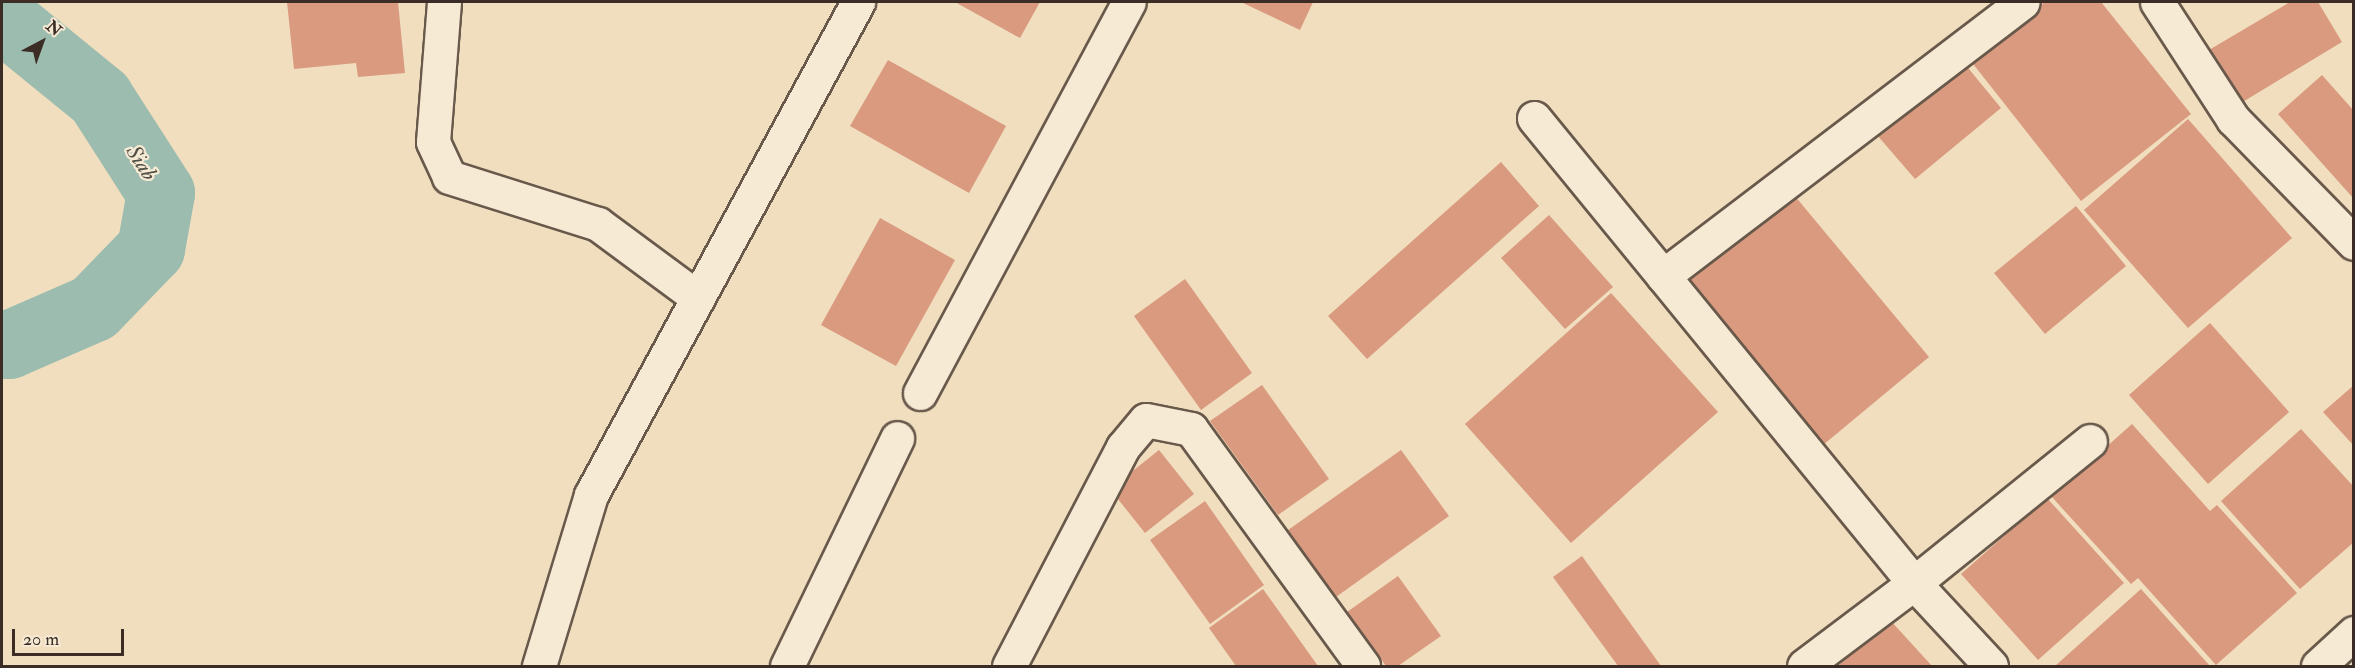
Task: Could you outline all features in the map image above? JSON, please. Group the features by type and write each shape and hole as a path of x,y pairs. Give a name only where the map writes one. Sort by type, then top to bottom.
{"street":[{"path":"444,2 434,142 449,177 598,224 698,298"},
{"path":"539,666 591,495 858,2"},
{"path":"920,393 1129,2"},
{"path":"1663,276 2023,2"},
{"path":"2157,2 2232,119 2354,243"},
{"path":"1534,118 1914,583 1991,666"},
{"path":"1009,666 1123,447 1146,420 1191,429 1363,666"},
{"path":"787,666 897,438"},
{"path":"1804,666 1914,583 2090,441"},
{"path":"2318,666 2354,633"}],"building":[{"path":"287,2 398,2 405,73 358,77 356,63 294,69"},
{"path":"955,2 1040,2 1020,38"},
{"path":"1241,2 1313,2 1300,30"},
{"path":"2045,2 2101,2 2191,114 2081,201 1970,60"},
{"path":"2290,2 2318,2 2342,42 2241,103 2209,50"},
{"path":"888,60 1006,126 969,193 850,126"},
{"path":"1964,63 2001,108 1915,179 1877,135"},
{"path":"2322,75 2354,111 2354,199 2278,114"},
{"path":"2188,119 2292,238 2188,328 2084,210"},
{"path":"1501,162 1539,206 1367,359 1328,316"},
{"path":"1779,177 1929,357 1817,450 1666,271"},
{"path":"2076,206 2126,266 2045,334 1994,273"},
{"path":"1549,215 1613,287 1565,329 1501,258"},
{"path":"880,218 955,260 896,366 821,325"},
{"path":"1185,279 1252,373 1201,410 1134,316"},
{"path":"1611,293 1718,412 1571,543 1465,424"},
{"path":"2210,323 2289,412 2208,484 2129,395"},
{"path":"1262,385 1329,479 1278,515 1210,421"},
{"path":"2354,385 2354,446 2323,412"},
{"path":"2132,424 2210,511 2217,505 2297,593 2216,665 2138,578 2131,584 2051,496"},
{"path":"2301,429 2354,487 2354,542 2300,589 2221,501"},
{"path":"1159,450 1194,494 1145,533 1110,489"},
{"path":"1401,450 1449,516 1329,602 1281,535"},
{"path":"2047,498 2124,583 2038,660 1961,574"},
{"path":"1205,501 1264,585 1210,624 1150,540"},
{"path":"1582,556 1661,666 1618,666 1553,577"},
{"path":"1398,576 1441,636 1398,666 1386,666 1347,612"},
{"path":"1263,589 1318,666 1236,666 1209,628"},
{"path":"2141,589 2210,666 2055,666"},
{"path":"1890,620 1932,666 1838,666"}],"waterway":[{"name":"Siab","path":"2,18 100,98 161,193 151,249 94,308 9,345 2,344"}]}
